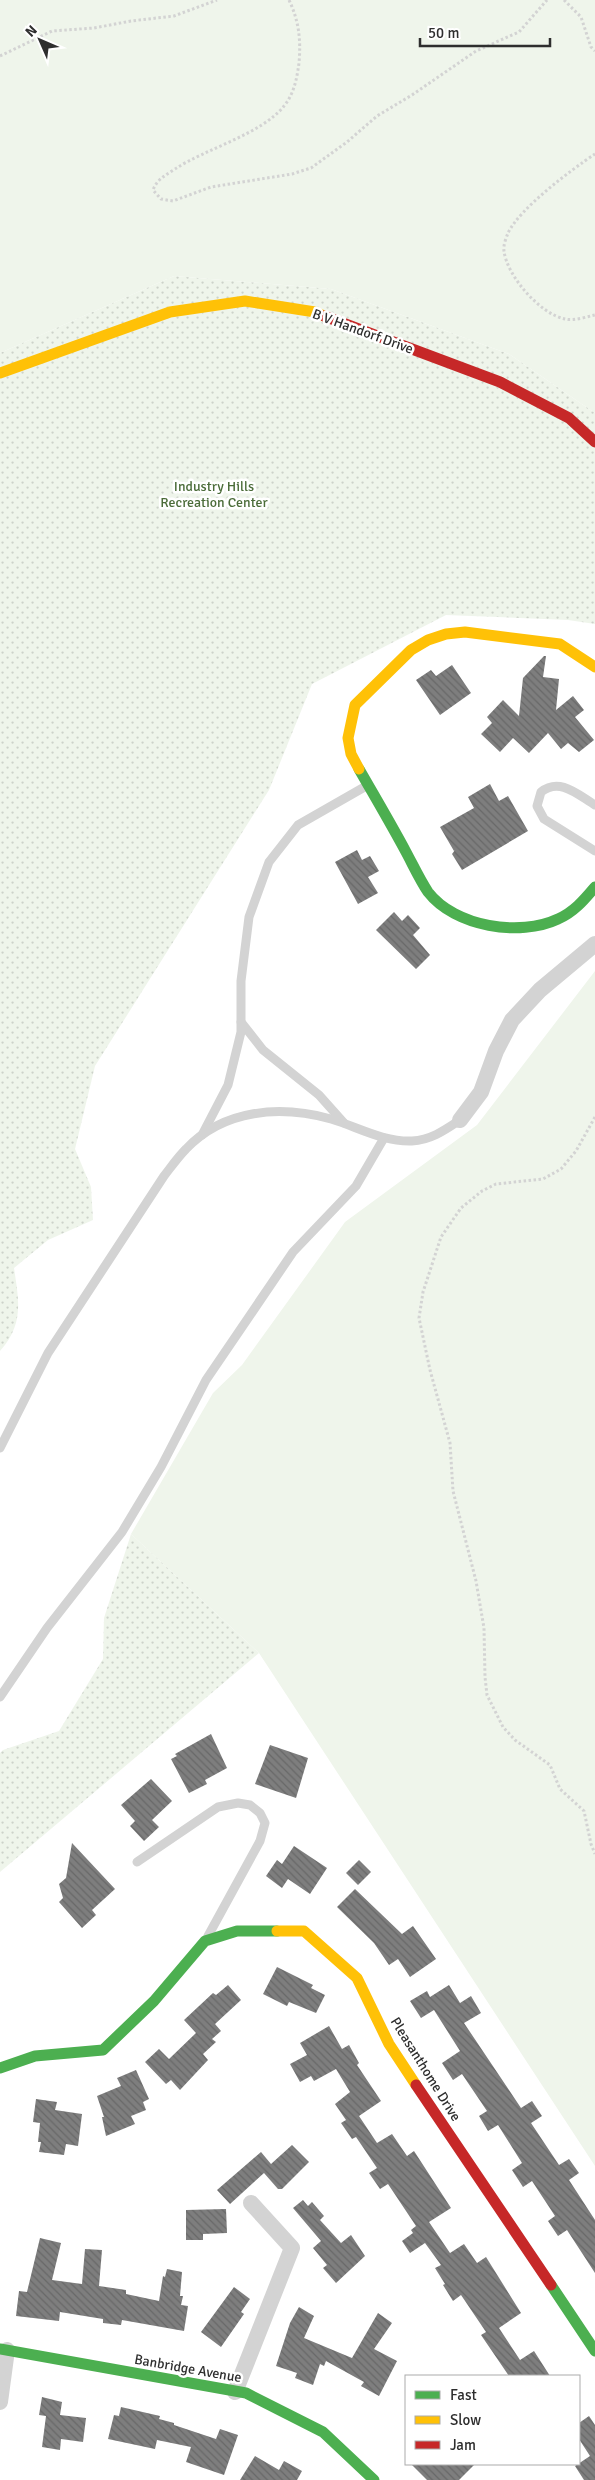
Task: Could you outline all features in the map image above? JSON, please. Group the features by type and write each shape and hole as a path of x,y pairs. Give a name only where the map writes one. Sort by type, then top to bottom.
{"street":[{"name":"B V Handorf Drive","path":"0,373 170,312 245,301 315,312 500,382 569,418 595,442"},
{"path":"595,667 560,644 465,632 428,640 411,650 366,692 355,705 348,738 351,754 430,893 444,907 462,918 508,930 532,927 553,922 575,908 595,887"},
{"path":"460,1120 480,1092 496,1051 512,1020 540,990 595,944"},
{"name":"Pleasanthome Drive","path":"205,1941 237,1931 304,1931 357,1978 389,2044 595,2351"},
{"path":"0,2068 35,2056 103,2050 154,2000 205,1941"},
{"path":"235,2392 292,2248 251,2203"},
{"path":"0,2402 3,2350"},
{"name":"Banbridge Avenue","path":"3,2350 246,2394 323,2432 374,2480"}],"lane":[{"path":"202,1135 228,1085 241,1032 241,982 249,917 269,862 298,825 368,784"},
{"path":"595,806 564,786 554,785 541,792 537,806 544,819 595,851"},
{"path":"241,1022 263,1050 319,1096 344,1124"},
{"path":"0,1448 48,1353 164,1176 186,1149 202,1135 221,1123 272,1110 298,1112 344,1124 384,1138 412,1141 436,1136 460,1120"},
{"path":"0,1697 47,1628 122,1532 161,1467 206,1380 292,1252 356,1186 384,1138"},
{"path":"137,1862 218,1807 238,1803 250,1805 260,1813 265,1823 260,1841 205,1941"}],"path":[{"path":"0,56 52,31 94,28 174,16 217,0"},
{"path":"289,0 299,25 300,51 296,81 284,107 247,132 183,164 161,178 153,190 161,199 173,200 211,187 292,174 311,168 347,142 377,116 412,96 455,64 476,51 519,32 547,0"},
{"path":"564,0 581,17 591,47 595,51"},
{"path":"595,154 552,187 518,219 508,233 503,249 507,263 515,278 526,293 547,311 565,319 595,314"},
{"path":"595,1118 576,1151 561,1169 543,1179 496,1184 482,1191 461,1208 441,1237 423,1292 419,1318 430,1370 450,1443 453,1491 476,1581 484,1628 484,1677 488,1694 503,1728 515,1740 550,1765 560,1788 584,1811 595,1854"}],"green space":[{"path":"0,0 595,0 595,413 509,354 331,289 174,276 0,353"},
{"name":"Industry Hills Recreation Center","path":"174,276 331,289 509,354 595,413 595,624 568,620 446,615 312,684 269,790 95,1066 75,1149 91,1187 93,1220 48,1240 14,1268 18,1312 13,1331 0,1351 0,353"},
{"path":"595,971 595,2166 259,1653 131,1534 213,1393 242,1365 345,1222 477,1125"},
{"path":"131,1534 259,1653 0,1872 0,1753 3,1750 59,1731 103,1659 104,1618"}],"building":[{"path":"546,656 543,677 559,679 556,710 573,696 584,710 575,717 594,740 579,752 568,743 561,749 548,733 529,753 513,738 500,752 481,734 492,723 487,717 503,700 519,716 523,678"},
{"path":"452,665 471,693 440,715 416,680 431,670 436,676"},
{"path":"490,784 499,801 508,796 528,831 462,870 452,854 455,850 440,827 474,808 468,797"},
{"path":"357,850 362,860 370,856 379,871 368,877 378,893 358,904 335,862"},
{"path":"394,912 402,921 408,915 420,928 413,935 430,955 416,969 376,930"},
{"path":"211,1734 227,1768 205,1780 207,1784 189,1793 171,1759 177,1756 175,1754"},
{"path":"270,1745 308,1758 296,1798 255,1784"},
{"path":"151,1779 172,1801 152,1820 159,1827 144,1841 130,1826 135,1821 121,1805"},
{"path":"72,1843 115,1889 92,1910 96,1915 82,1928 59,1902 63,1898 59,1884 66,1878"},
{"path":"294,1846 327,1868 310,1894 288,1879 282,1888 266,1876 277,1860 282,1864"},
{"path":"359,1860 371,1872 358,1885 346,1873"},
{"path":"355,1889 402,1934 413,1926 436,1959 410,1977 398,1959 389,1965 374,1943 337,1907"},
{"path":"277,1967 313,1985 311,1988 325,1995 316,2013 289,2002 287,2006 263,1994"},
{"path":"228,1985 241,2000 215,2024 221,2031 212,2039 216,2042 203,2054 208,2060 180,2090 171,2080 166,2084 145,2062 159,2049 169,2059 196,2033 184,2020 213,1993 216,1995"},
{"path":"449,1985 460,2003 471,1996 481,2013 464,2023 521,2108 532,2101 542,2116 531,2123 559,2165 569,2159 579,2173 569,2180 595,2220 595,2273 567,2230 558,2236 548,2221 555,2216 532,2181 523,2187 512,2170 522,2163 498,2125 488,2131 479,2116 487,2111 462,2074 453,2080 442,2063 460,2051 434,2010 421,2018 410,2001 427,1991 430,1997"},
{"path":"329,2026 342,2049 349,2045 359,2063 357,2065 381,2101 359,2116 377,2143 392,2134 407,2156 414,2151 451,2208 429,2222 450,2253 464,2244 477,2263 486,2257 521,2313 499,2328 520,2360 534,2351 549,2375 508,2375 481,2335 486,2332 461,2295 453,2301 435,2268 441,2265 425,2243 410,2253 402,2241 413,2233 411,2230 416,2226 388,2184 380,2189 369,2173 377,2168 356,2137 352,2139 341,2123 346,2120 335,2104 350,2092 336,2069 314,2081 311,2076 300,2082 290,2064 307,2055 300,2043"},
{"path":"136,2070 149,2099 143,2102 146,2110 131,2116 135,2124 106,2136 102,2117 104,2117 97,2096 121,2086 117,2078"},
{"path":"36,2099 57,2102 55,2110 82,2114 78,2146 66,2144 64,2155 39,2152 41,2142 38,2142 40,2123 33,2122"},
{"path":"292,2145 309,2162 282,2189 278,2189 264,2173 230,2204 217,2190 261,2152 271,2164"},
{"path":"303,2200 308,2206 312,2202 324,2216 320,2220 341,2243 351,2235 365,2256 336,2283 323,2268 327,2265 313,2248 321,2241 293,2208"},
{"path":"226,2209 227,2233 203,2234 203,2240 186,2240 186,2210"},
{"path":"40,2238 61,2243 52,2280 82,2284 85,2249 102,2250 99,2286 126,2290 126,2294 159,2301 163,2276 165,2277 167,2269 182,2272 180,2296 183,2296 181,2305 188,2306 184,2331 122,2320 121,2325 103,2323 103,2319 60,2312 59,2321 16,2316 19,2291 27,2292"},
{"path":"234,2287 250,2299 241,2312 244,2314 221,2347 201,2332"},
{"path":"299,2307 314,2316 304,2338 352,2358 378,2313 392,2323 374,2349 397,2361 379,2396 361,2386 364,2382 326,2361 324,2366 320,2364 313,2385 295,2378 297,2373 276,2366 290,2323"},
{"path":"42,2397 62,2402 60,2415 86,2418 83,2442 61,2439 60,2450 42,2447 46,2416 39,2415"},
{"path":"121,2407 160,2416 159,2419 216,2439 220,2429 238,2435 224,2475 186,2462 191,2447 157,2440 155,2449 108,2439 114,2415 119,2416"},
{"path":"589,2416 595,2425 595,2480 584,2480 575,2466 580,2465 580,2463 590,2456 580,2441 580,2422"},
{"path":"255,2456 279,2470 284,2461 302,2471 297,2480 240,2480"},
{"path":"412,2465 474,2465 459,2480 427,2480"}],"traffic: fast":[{"path":"359,769 428,892 454,914 471,921 507,928 543,924 569,913 595,887"},
{"path":"0,2068 35,2056 103,2050 154,2001 205,1941 237,1931 277,1931"},
{"path":"551,2285 595,2351"},
{"path":"0,2349 246,2393 323,2432 374,2480"}],"traffic: slow":[{"path":"0,373 170,312 245,301 315,312 324,316"},
{"path":"359,769 351,754 348,738 355,705 411,650 428,640 446,634 465,632 560,644 595,667"},
{"path":"277,1931 304,1931 357,1978 389,2044 416,2085"}],"traffic: jam":[{"path":"324,316 500,382 569,418 595,442"},
{"path":"416,2085 551,2285"}]}
